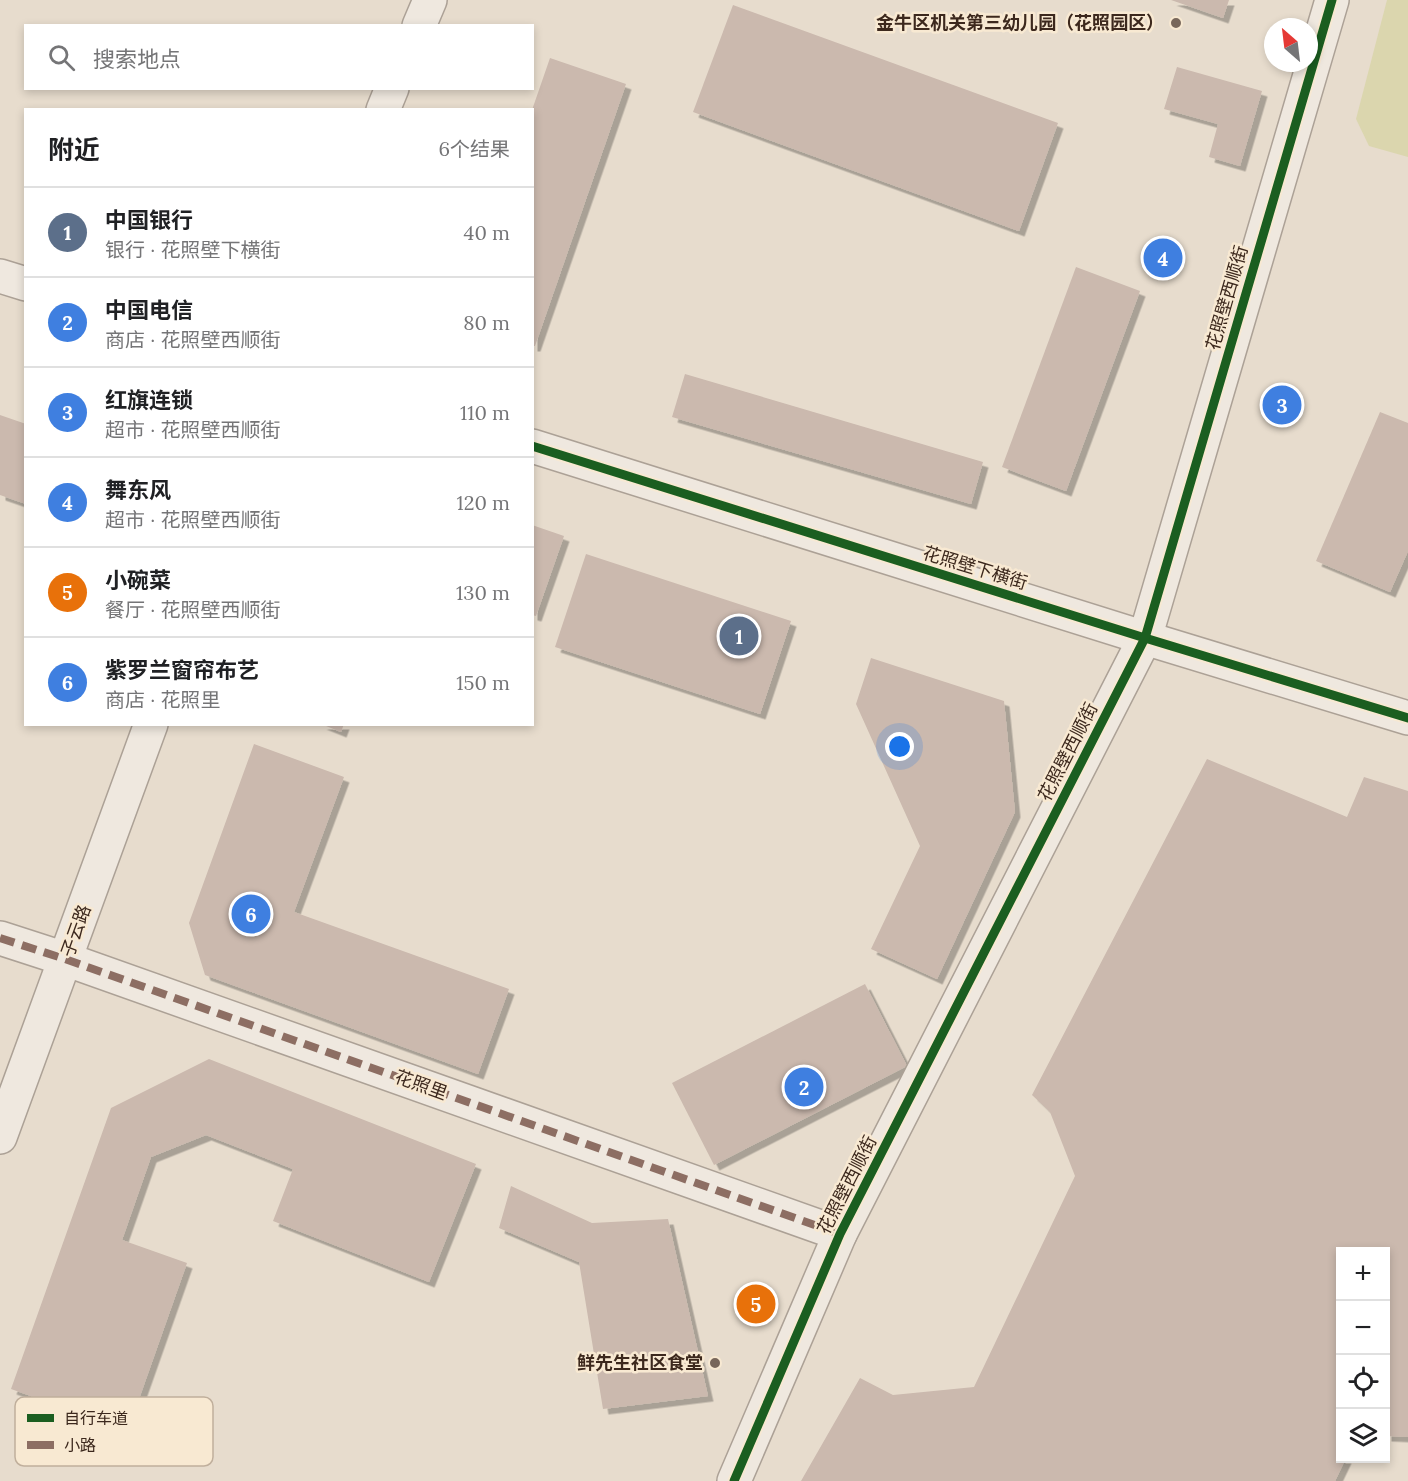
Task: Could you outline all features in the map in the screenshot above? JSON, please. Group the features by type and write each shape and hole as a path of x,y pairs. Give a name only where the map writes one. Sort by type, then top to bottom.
{"street":[{"path":"420,24 430,0"},
{"name":"花照壁西顺街","path":"734,1481 840,1234 1145,638 1332,0"},
{"path":"384,108 391,90"},
{"path":"0,276 24,284"},
{"name":"花照壁下横街","path":"534,447 1408,718"},
{"name":"子云路","path":"0,1137 151,726"},
{"name":"花照里","path":"0,938 66,958 840,1234"}],"shaded area":[{"path":"1387,0 1408,0 1408,157 1369,146 1356,119"}],"building":[{"path":"1171,0 1229,0 1223,18"},
{"path":"733,5 1058,123 1019,231 693,112"},
{"path":"550,58 626,84 535,346 534,108"},
{"path":"1177,67 1262,91 1240,166 1209,157 1218,124 1164,109"},
{"path":"1076,267 1140,291 1066,491 1002,467"},
{"path":"685,374 983,462 971,504 672,417"},
{"path":"1380,412 1408,423 1408,551 1390,592 1316,561"},
{"path":"0,415 24,423 24,503 0,495"},
{"path":"534,526 564,536 536,616 534,616"},
{"path":"586,554 791,621 760,714 555,647"},
{"path":"871,658 1004,701 1015,812 937,979 871,949 920,846 856,704"},
{"path":"326,726 343,726 341,732"},
{"path":"254,744 344,777 294,912 509,989 478,1074 205,975 189,923"},
{"path":"1207,759 1347,817 1364,777 1408,791 1408,1437 1390,1436 1390,1247 1336,1247 1336,1463 1344,1463 1335,1481 801,1481 860,1378 893,1395 974,1387 1075,1176 1050,1112 1032,1095"},
{"path":"865,984 907,1066 714,1165 672,1083"},
{"path":"209,1059 476,1164 429,1282 273,1221 293,1169 206,1135 151,1157 122,1240 187,1263 140,1397 34,1397 11,1389 111,1108"},
{"path":"511,1186 592,1223 668,1219 708,1396 603,1409 579,1262 499,1228"}],"marked path":[{"path":"0,938 840,1234"}],"cycle path":[{"path":"734,1481 840,1234 1145,638 1332,0"},
{"path":"534,447 1408,718"}],"place":[{"name":"金牛区机关第三幼儿园（花照园区）","path":"1176,23"},
{"name":"舞东风","path":"1163,258"},
{"name":"红旗连锁","path":"1282,405"},
{"name":"中国银行","path":"739,636"},
{"name":"紫罗兰窗帘布艺","path":"251,914"},
{"name":"中国电信","path":"804,1087"},
{"name":"小碗菜","path":"756,1304"},
{"name":"鲜先生社区食堂","path":"715,1363"}]}
